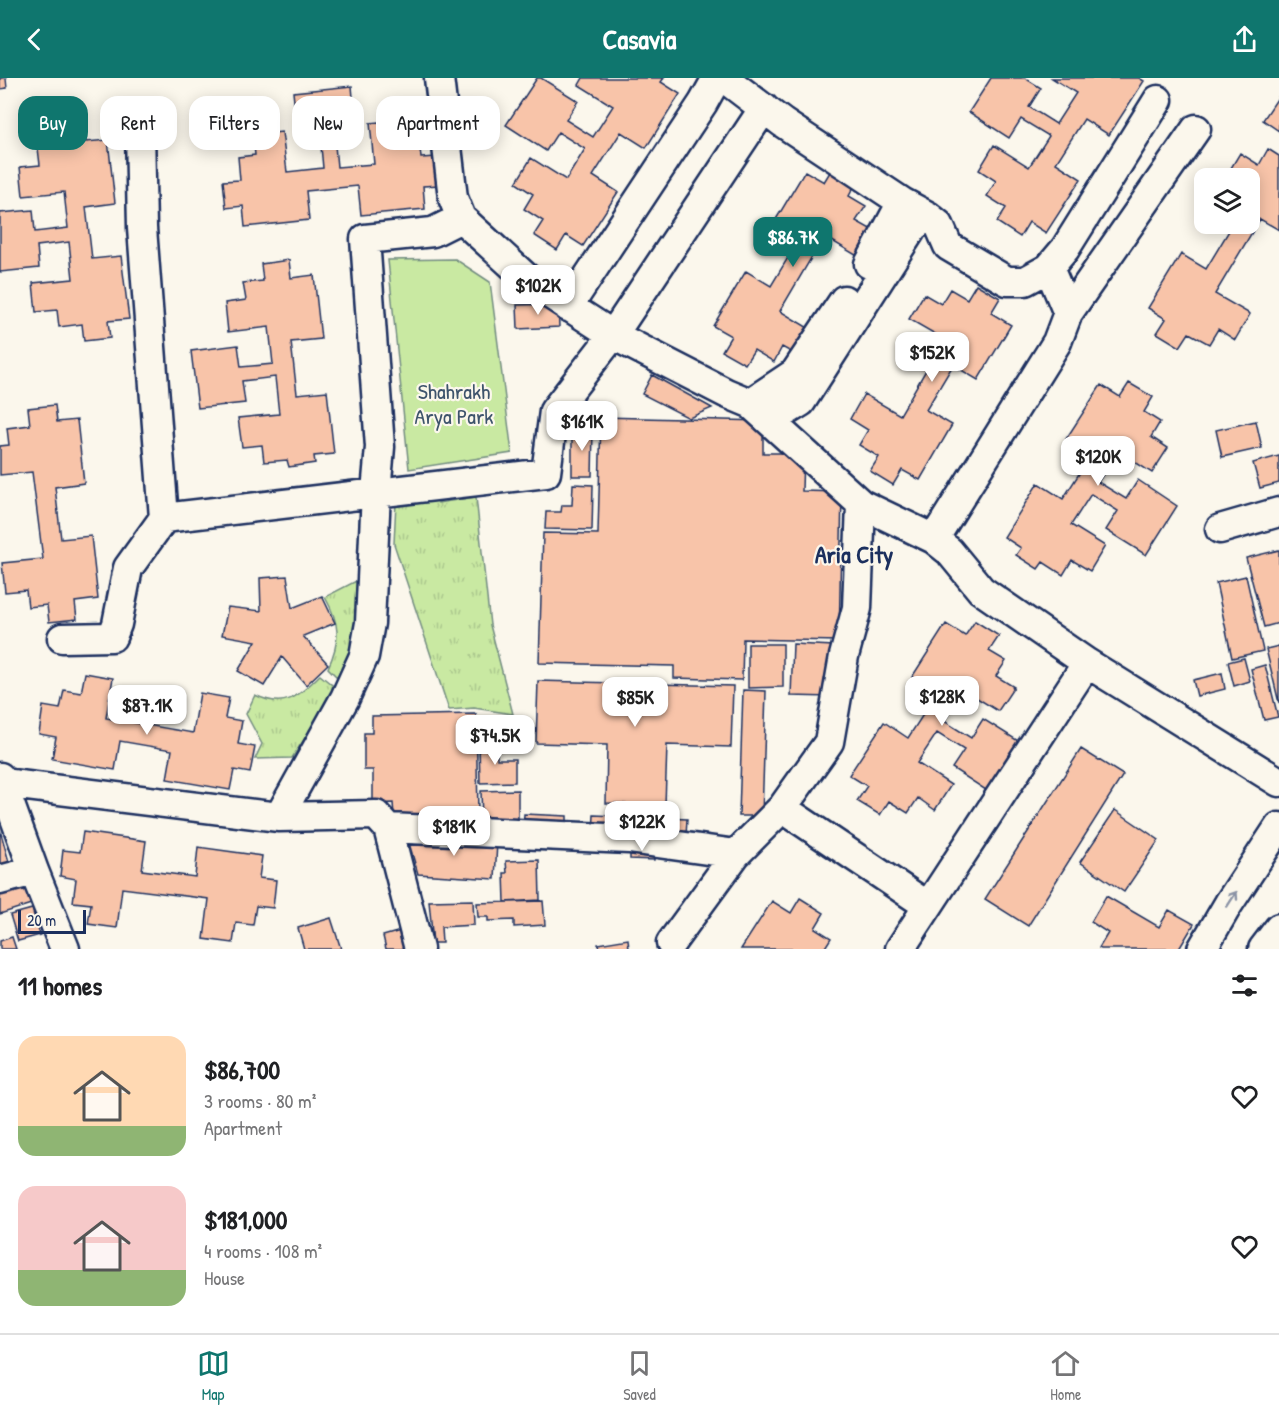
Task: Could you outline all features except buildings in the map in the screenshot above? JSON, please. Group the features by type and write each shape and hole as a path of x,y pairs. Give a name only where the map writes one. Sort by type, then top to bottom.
{"street":[{"path":"439,78 453,198 461,218 531,282 613,335 750,403 783,413 801,402 913,227 928,216"},
{"path":"568,307 703,103 717,78"},
{"path":"724,78 902,202 928,216 939,225 948,246 1007,281 1025,281 1049,268 1065,249 1158,100"},
{"path":"164,518 546,473 554,411 613,335 764,108"},
{"path":"934,539 1057,342 1068,313 1196,129"},
{"path":"62,638 112,636 117,624 128,568 164,518 142,228 140,150"},
{"path":"750,403 795,373 875,255 902,202"},
{"path":"279,818 345,698 364,656 370,623 380,447 365,239 433,232 461,218"},
{"path":"1049,268 1068,313"},
{"path":"750,403 861,504 934,539 950,551 981,590 1086,663 1279,782"},
{"path":"671,943 736,854 783,808 829,742 844,656 857,608 861,504"},
{"path":"1220,529 1279,512"},
{"path":"783,808 916,933 1086,663"},
{"path":"65,949 1,780 279,818 376,815 388,828 419,949"},
{"path":"1202,949 1228,903 1279,827"},
{"path":"388,828 629,839 736,854"},
{"path":"0,880 34,871"},
{"path":"1263,949 1279,928"}],"green space":[{"name":"Shahrakh Arya Park","path":"455,259 490,282 512,453 409,469 388,260"},
{"path":"437,495 438,503 476,497 490,625 513,714 474,708 449,710 394,544 396,502"},
{"path":"362,578 354,658 340,680 328,668 337,640 337,632 334,615 325,597"},
{"path":"320,675 337,689 292,758 255,759 262,744 246,714 255,695 283,701 298,695"}],"district":[{"name":"Aria City","path":"854,554"}]}
